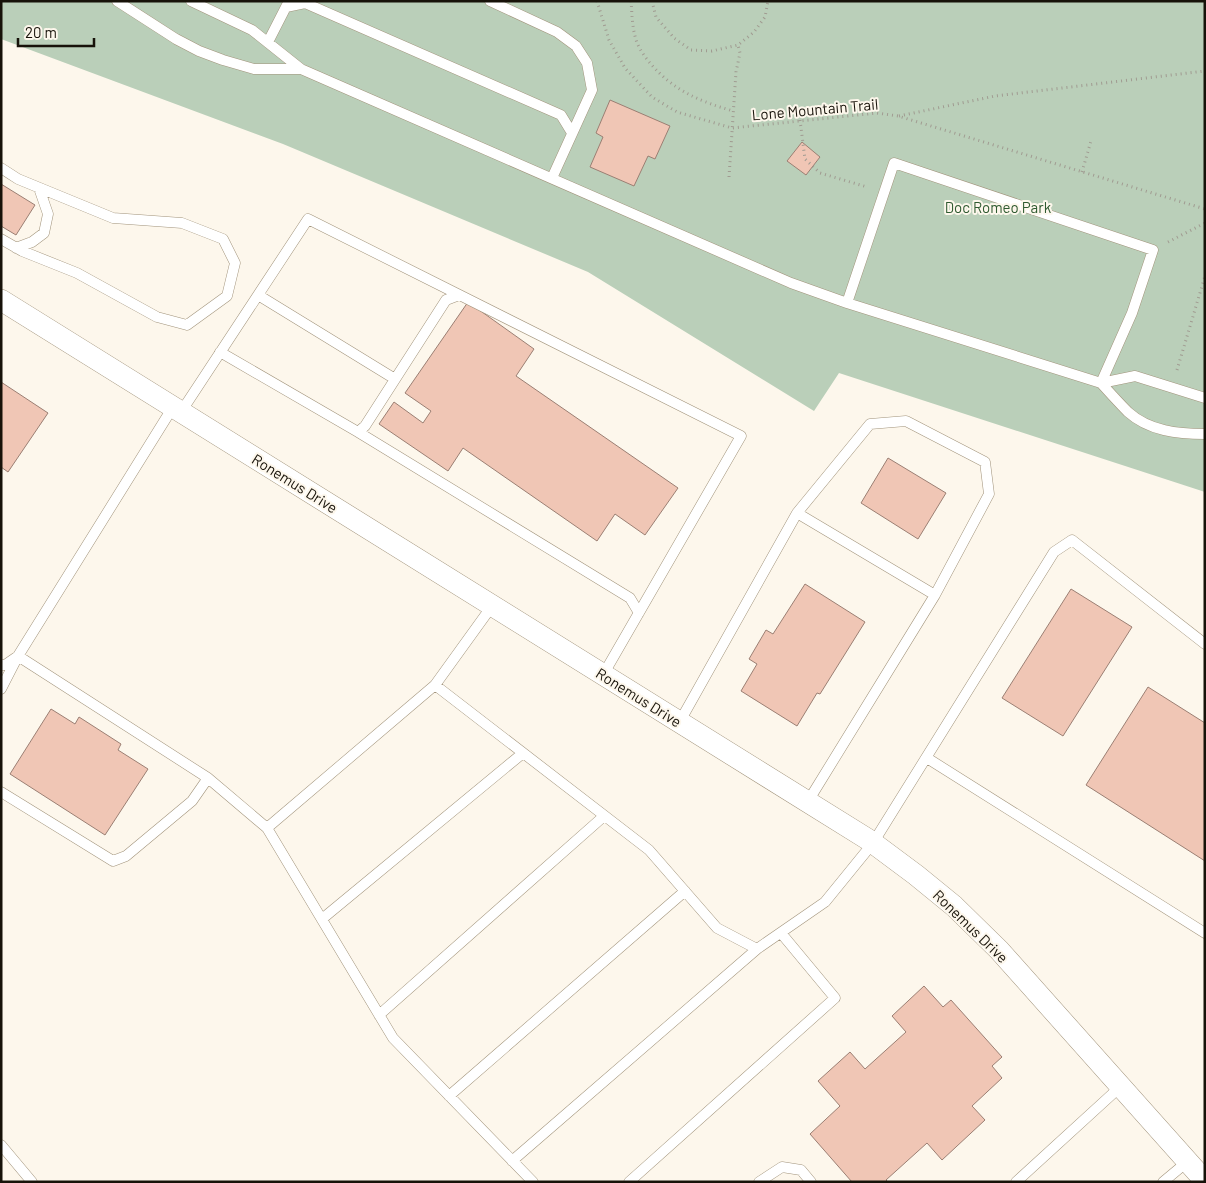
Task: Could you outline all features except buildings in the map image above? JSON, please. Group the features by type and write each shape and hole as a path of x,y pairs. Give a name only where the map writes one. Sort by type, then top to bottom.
{"street":[{"name":"Ronemus Drive","path":"1,300 874,843 954,906 999,950 1205,1181"}],"lane":[{"path":"117,1 176,39 199,51 223,60 254,69 301,69"},
{"path":"191,1 252,30 301,69 791,283 847,303 1101,383 1135,376 1205,398"},
{"path":"490,1 557,32 576,46 587,63 592,90 552,178"},
{"path":"268,42 287,4 306,3 561,114 572,133"},
{"path":"847,303 894,163 1153,250 1132,313 1101,383"},
{"path":"1,168 18,179 114,218 182,223 223,239 235,263 226,296 187,325 157,317 77,273 16,248 1,239"},
{"path":"16,248 32,242 44,233 48,214 39,188"},
{"path":"1,689 18,656 177,409 220,352 308,219 741,436 603,675"},
{"path":"258,295 395,379"},
{"path":"358,432 365,426 446,300 459,295"},
{"path":"220,352 358,432 630,598 639,613"},
{"path":"1101,383 1129,413 1148,424 1166,432 1205,434"},
{"path":"679,723 797,513 870,424 906,421 985,462 989,494 935,595 807,803"},
{"path":"797,513 935,595"},
{"path":"512,1161 757,949 824,902 874,843 1054,552 1072,540 1205,644"},
{"path":"268,828 435,685 492,606"},
{"path":"1,665 5,665 18,656"},
{"path":"18,656 208,778 268,828 393,1038 533,1182"},
{"path":"435,685 649,850 717,928 757,949"},
{"path":"322,919 523,753"},
{"path":"927,758 1205,933"},
{"path":"1,792 113,861 126,856 192,801 208,778"},
{"path":"379,1015 604,816"},
{"path":"449,1096 685,891"},
{"path":"629,1182 835,998 781,932"},
{"path":"1016,1182 1120,1086"},
{"path":"1,1144 32,1182"},
{"path":"1163,1182 1187,1162"},
{"path":"759,1182 782,1167 801,1170 811,1182"}],"path":[{"name":"Lone Mountain Trail","path":"596,1 609,40 625,68 652,98 677,112 732,128 877,113 898,116 1205,209"},
{"path":"632,1 632,20 635,38 644,56 661,76 681,91 711,105 734,111"},
{"path":"652,1 656,17 674,38 691,50 712,51 738,45 754,32 765,17 768,1"},
{"path":"729,177 736,72 740,53 738,45"},
{"path":"898,116 995,96 1205,71"},
{"path":"800,120 805,159 820,173 884,192"},
{"path":"1082,172 1091,141"},
{"path":"1153,250 1186,231 1205,223"},
{"path":"1172,388 1205,276"}],"green space":[{"name":"Doc Romeo Park","path":"1,1 1205,1 1205,492 839,373 814,411 588,272 283,144 1,39"}]}
